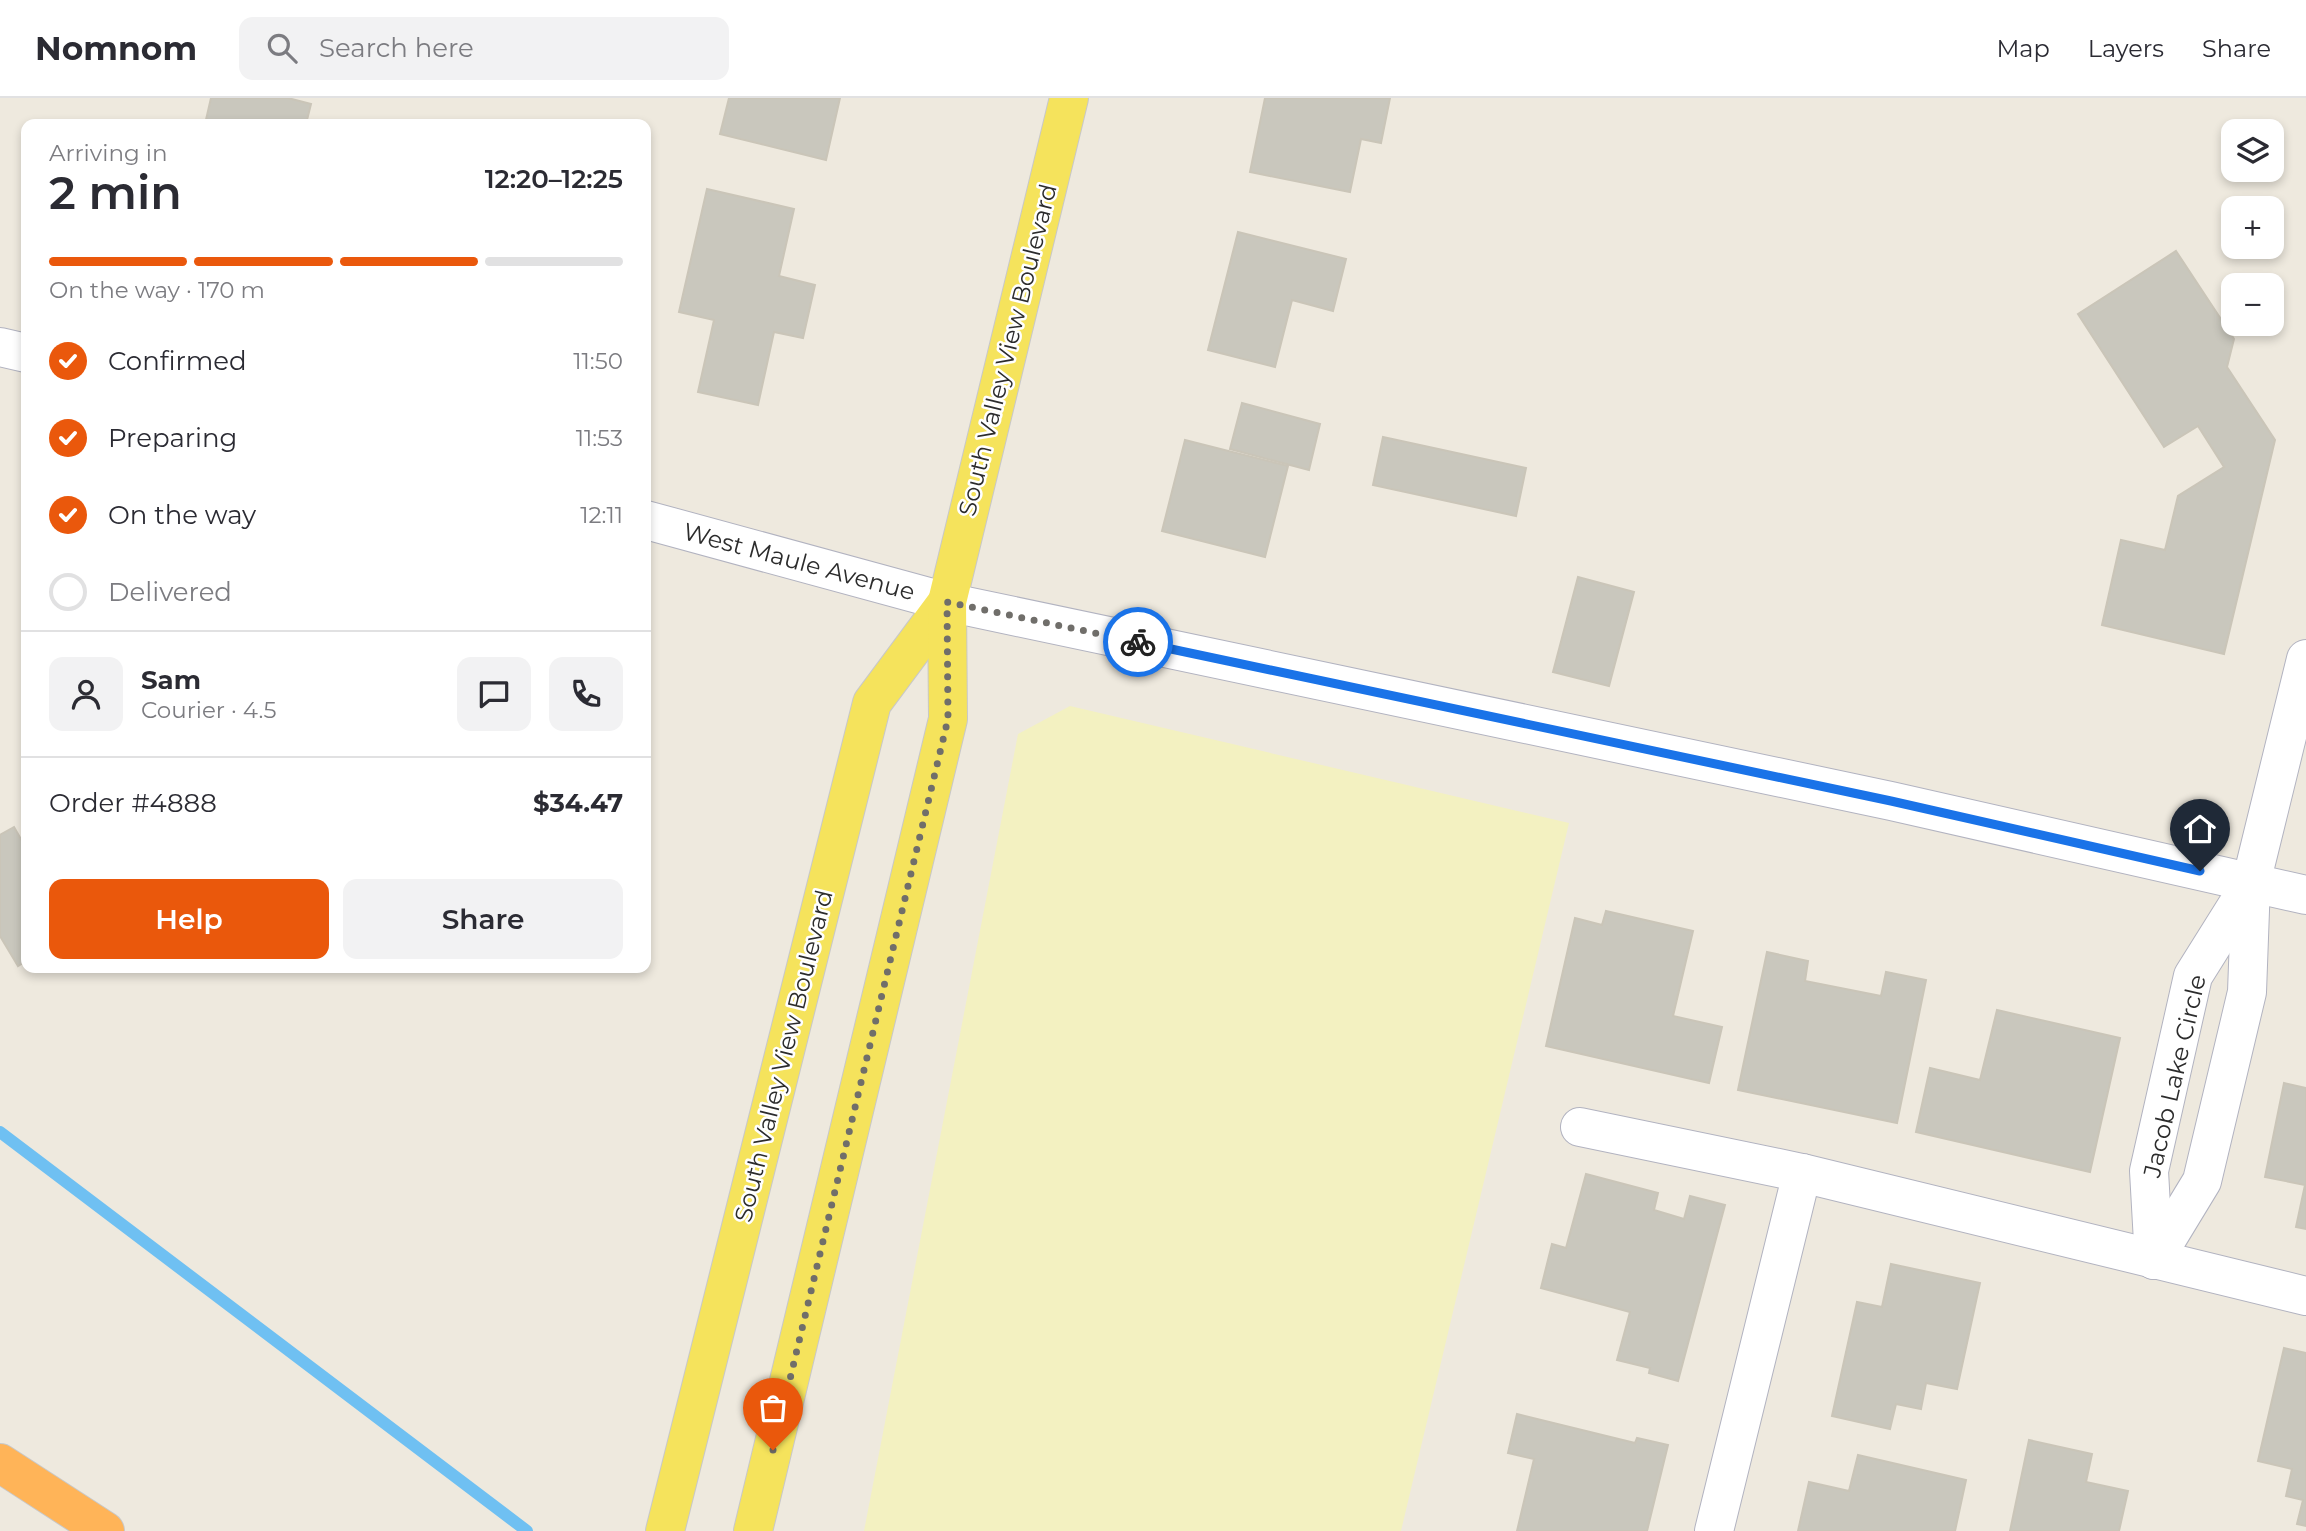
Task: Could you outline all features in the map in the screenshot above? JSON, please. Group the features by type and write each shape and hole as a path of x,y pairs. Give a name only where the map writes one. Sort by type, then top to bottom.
{"highway":[{"path":"0,1454 47,1493"},
{"path":"0,1463 105,1531"}],"main road":[{"name":"South Valley View Boulevard","path":"753,1531 948,719 947,602 1069,98"},
{"name":"South Valley View Boulevard","path":"665,1531 872,703 947,602"}],"street":[{"path":"0,347 21,353"},
{"name":"West Maule Avenue","path":"651,521 947,602 1877,798 2306,895"},
{"path":"2251,883 2306,659"},
{"name":"Jacob Lake Circle","path":"2154,1260 2149,1171 2193,976 2251,883"},
{"name":"Jacob Lake Circle","path":"2154,1260 2202,1181 2246,992 2251,883"},
{"path":"1580,1127 1801,1173 2306,1296"},
{"path":"2158,1132 2209,1148"},
{"path":"1714,1531 1801,1173"}],"sand":[{"path":"1070,706 1569,823 1401,1531 864,1531 1018,734"}],"building":[{"path":"211,98 288,98 311,104 307,119 206,119"},
{"path":"729,98 840,98 826,160 720,134"},
{"path":"1265,98 1390,98 1381,143 1361,139 1350,192 1250,172"},
{"path":"707,189 794,209 779,276 815,285 803,338 774,332 758,405 698,392 714,320 679,312"},
{"path":"1238,232 1346,259 1333,311 1292,300 1275,367 1208,350"},
{"path":"2176,251 2221,319 2221,336 2232,336 2234,339 2227,367 2275,440 2224,654 2102,625 2121,540 2165,550 2178,496 2224,467 2198,426 2164,447 2078,314"},
{"path":"1242,403 1320,424 1309,470 1230,449"},
{"path":"1383,437 1526,468 1516,516 1373,485"},
{"path":"1185,440 1288,466 1265,557 1162,531"},
{"path":"1578,577 1634,592 1609,686 1553,672"},
{"path":"14,827 21,839 21,964 18,966 0,936 0,835"},
{"path":"1606,911 1693,931 1673,1016 1722,1027 1709,1083 1546,1046 1575,918 1602,925"},
{"path":"1767,952 1808,961 1805,981 1881,996 1886,972 1926,980 1897,1123 1738,1090"},
{"path":"1997,1010 2120,1038 2090,1172 1916,1132 1930,1068 1980,1080"},
{"path":"2284,1083 2306,1088 2306,1229 2296,1227 2305,1185 2265,1177"},
{"path":"1586,1174 1658,1193 1654,1210 1684,1219 1690,1196 1725,1205 1678,1381 1649,1373 1650,1368 1617,1360 1630,1312 1541,1288 1552,1244 1566,1248"},
{"path":"1891,1264 1980,1283 1957,1389 1926,1383 1921,1409 1896,1404 1890,1429 1832,1416 1857,1302 1882,1307"},
{"path":"2284,1348 2306,1353 2306,1526 2297,1524 2303,1500 2286,1496 2292,1469 2258,1461"},
{"path":"1517,1414 1635,1443 1637,1438 1668,1445 1647,1531 1517,1531 1534,1459 1508,1453"},
{"path":"2029,1440 2092,1454 2086,1482 2128,1491 2119,1531 2010,1531"},
{"path":"1858,1455 1966,1480 1955,1531 1798,1531 1809,1482 1849,1491"}],"waterway":[{"path":"0,1132 527,1531"}],"way so far":[{"path":"773,1450 948,719 947,602 1138,642"}],"route":[{"path":"1138,642 1891,801 2200,871"}]}
